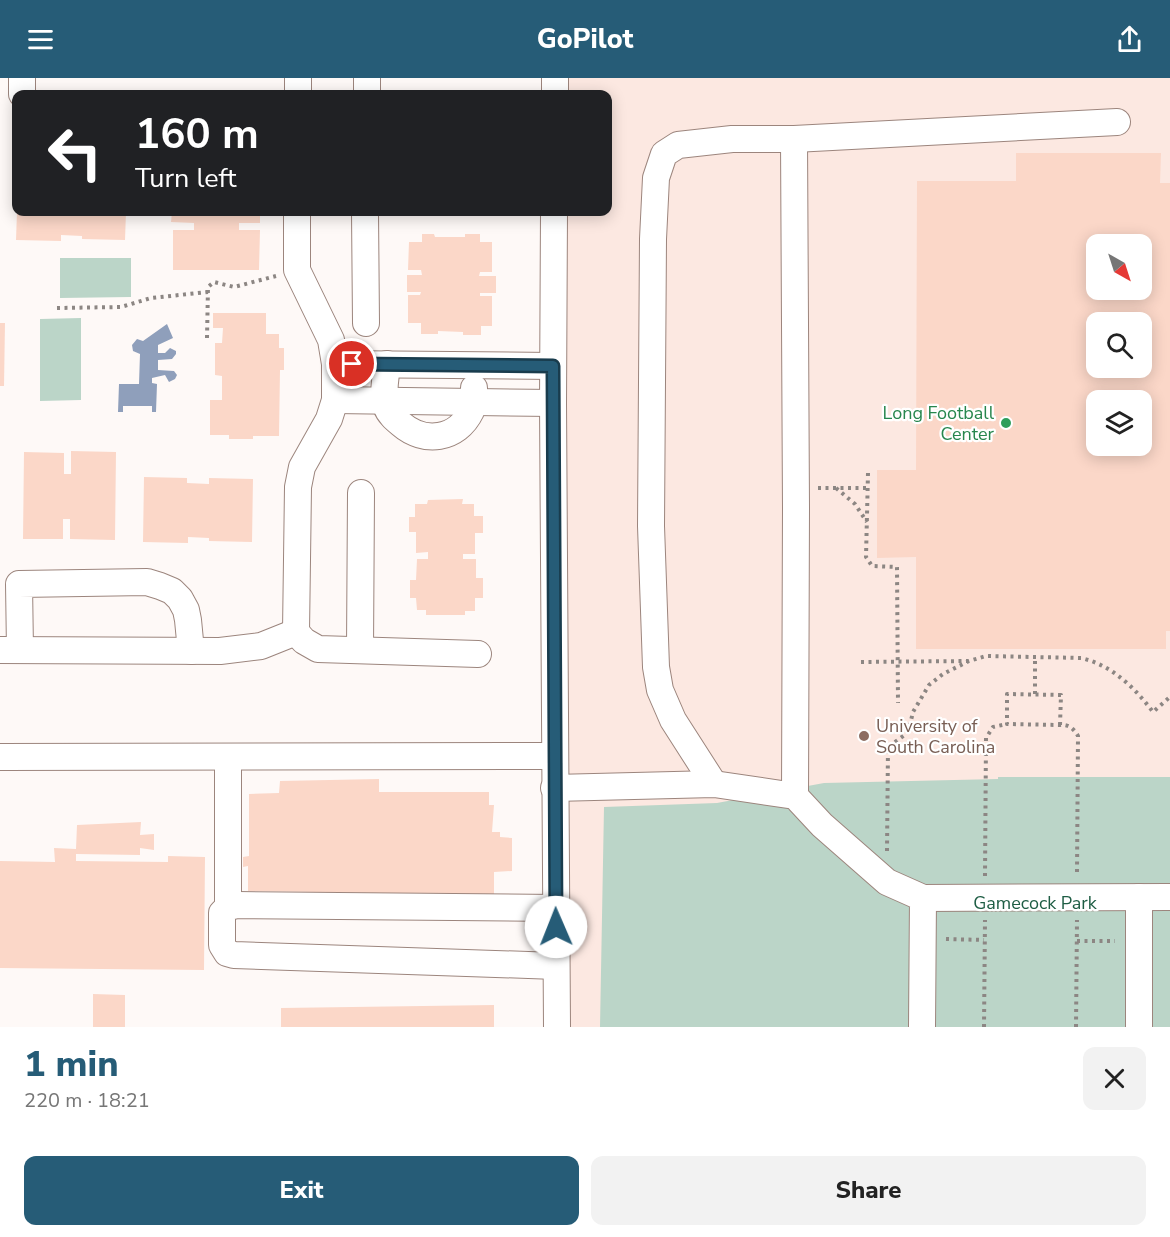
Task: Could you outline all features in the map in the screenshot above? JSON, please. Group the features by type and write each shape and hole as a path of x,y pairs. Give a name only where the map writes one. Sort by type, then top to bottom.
{"street":[{"path":"714,784 673,720 660,690 656,667 651,526 653,239 656,178 664,154 678,145 732,140 794,139 1117,122"},
{"path":"794,139 795,796"},
{"path":"297,216 297,270 327,329 334,352 335,400 329,419 303,467 298,487 296,632 304,641 318,649 478,654"},
{"path":"365,216 366,322"},
{"path":"554,216 554,788 557,1027"},
{"path":"335,364 553,366"},
{"path":"387,364 385,401 387,409 393,418 404,427 426,438 441,436 460,426 472,411 475,365"},
{"path":"335,400 553,403"},
{"path":"360,649 361,493"},
{"path":"191,651 189,620 180,599 172,591 147,582 19,584 10,650 191,651 241,650 261,646 296,632"},
{"path":"0,758 555,756"},
{"path":"228,757 228,907"},
{"path":"554,788 714,784 795,796 822,825 887,882 923,898 1170,897"},
{"path":"1139,897 1139,1027"},
{"path":"922,1027 923,898"},
{"path":"556,908 237,905 228,907 222,914 222,945 227,953 234,955 556,966"}],"path":[{"path":"207,338 208,287 214,282 234,287 297,270"},
{"path":"57,308 121,307 151,298 208,292"},
{"path":"868,473 866,557 869,564 876,567 897,567 898,703"},
{"path":"796,487 868,488"},
{"path":"835,488 855,504 867,522"},
{"path":"887,882 888,747 906,734 913,712 929,685 943,674 969,661 986,656 1081,658 1099,663 1133,688 1153,712 1170,697"},
{"path":"1035,657 1035,694"},
{"path":"861,662 969,661"},
{"path":"1007,724 1007,694 1061,695 1060,724"},
{"path":"986,748 986,738 996,725 1060,724 1069,726 1076,732 1078,750"},
{"path":"922,939 984,940"},
{"path":"1077,941 1140,941"}],"shaded area":[{"name":"University of South Carolina","path":"556,78 1170,78 1170,1027 558,1027 557,216 612,216 612,90 556,90"}],"green space":[{"path":"60,258 131,258 131,297 60,298"},
{"path":"81,318 81,400 40,401 40,319"},
{"name":"Gamecock Park","path":"998,777 1170,777 1170,1027 600,1027 604,807 717,803 824,783 998,779"}],"water":[{"path":"167,324 173,338 158,345 158,353 165,353 170,348 176,351 176,354 172,359 158,360 158,370 174,371 177,375 175,379 169,382 165,375 152,378 152,383 157,384 156,412 152,412 152,406 123,406 123,412 118,412 119,384 139,384 140,354 133,351 132,345 137,339 143,341"}],"building":[{"name":"Long Football Center","path":"1016,153 1161,153 1160,183 1170,183 1170,631 1166,631 1166,649 916,649 916,557 877,558 877,470 916,470 917,181 1016,181"},
{"path":"17,216 126,216 125,240 82,239 82,236 61,235 61,241 16,240"},
{"path":"172,216 260,216 260,223 239,223 239,230 260,230 259,270 173,270 173,230 194,230 194,223 171,222"},
{"path":"422,234 434,234 435,237 465,237 465,234 480,234 480,242 492,242 492,272 480,272 479,276 496,276 496,293 480,293 480,296 492,296 492,326 481,326 481,335 438,331 438,334 421,334 421,323 408,323 408,295 420,295 421,292 407,292 407,275 422,275 421,270 408,270 409,242 422,242"},
{"path":"213,313 266,313 266,334 279,334 279,348 284,348 284,370 280,370 279,436 229,439 229,435 210,435 210,400 222,400 222,376 215,375 215,343 222,343 223,328 213,328"},
{"path":"0,323 5,323 4,386 0,386"},
{"path":"71,451 116,452 115,540 70,539 70,519 63,519 63,539 23,539 24,452 64,453 64,474 71,474"},
{"path":"144,477 187,478 187,483 209,484 209,478 253,479 252,542 209,541 209,538 188,537 188,543 143,542"},
{"path":"463,499 462,504 474,504 474,516 483,516 483,533 475,533 475,554 463,554 463,559 476,559 476,578 483,578 483,598 475,598 475,611 465,611 465,615 426,615 426,610 417,610 416,598 410,598 410,580 416,580 417,559 428,559 428,552 416,553 416,532 409,532 409,517 415,517 415,504 427,504 428,500"},
{"path":"379,779 379,792 489,792 489,805 494,805 492,832 500,832 500,837 512,838 512,871 494,872 494,895 248,891 248,866 243,867 243,857 249,856 249,794 279,793 280,781"},
{"path":"141,822 140,835 154,834 154,850 140,848 140,855 76,854 76,861 168,862 168,856 205,857 204,970 0,968 0,861 55,862 54,848 76,849 77,825"},
{"path":"93,994 125,995 125,1027 93,1027"},
{"path":"494,1005 494,1027 281,1027 281,1008"}],"place":[{"name":"Long Football Center","path":"1006,423"},
{"name":"University of South Carolina","path":"864,736"}],"route":[{"path":"352,364 553,366 556,927"}]}
